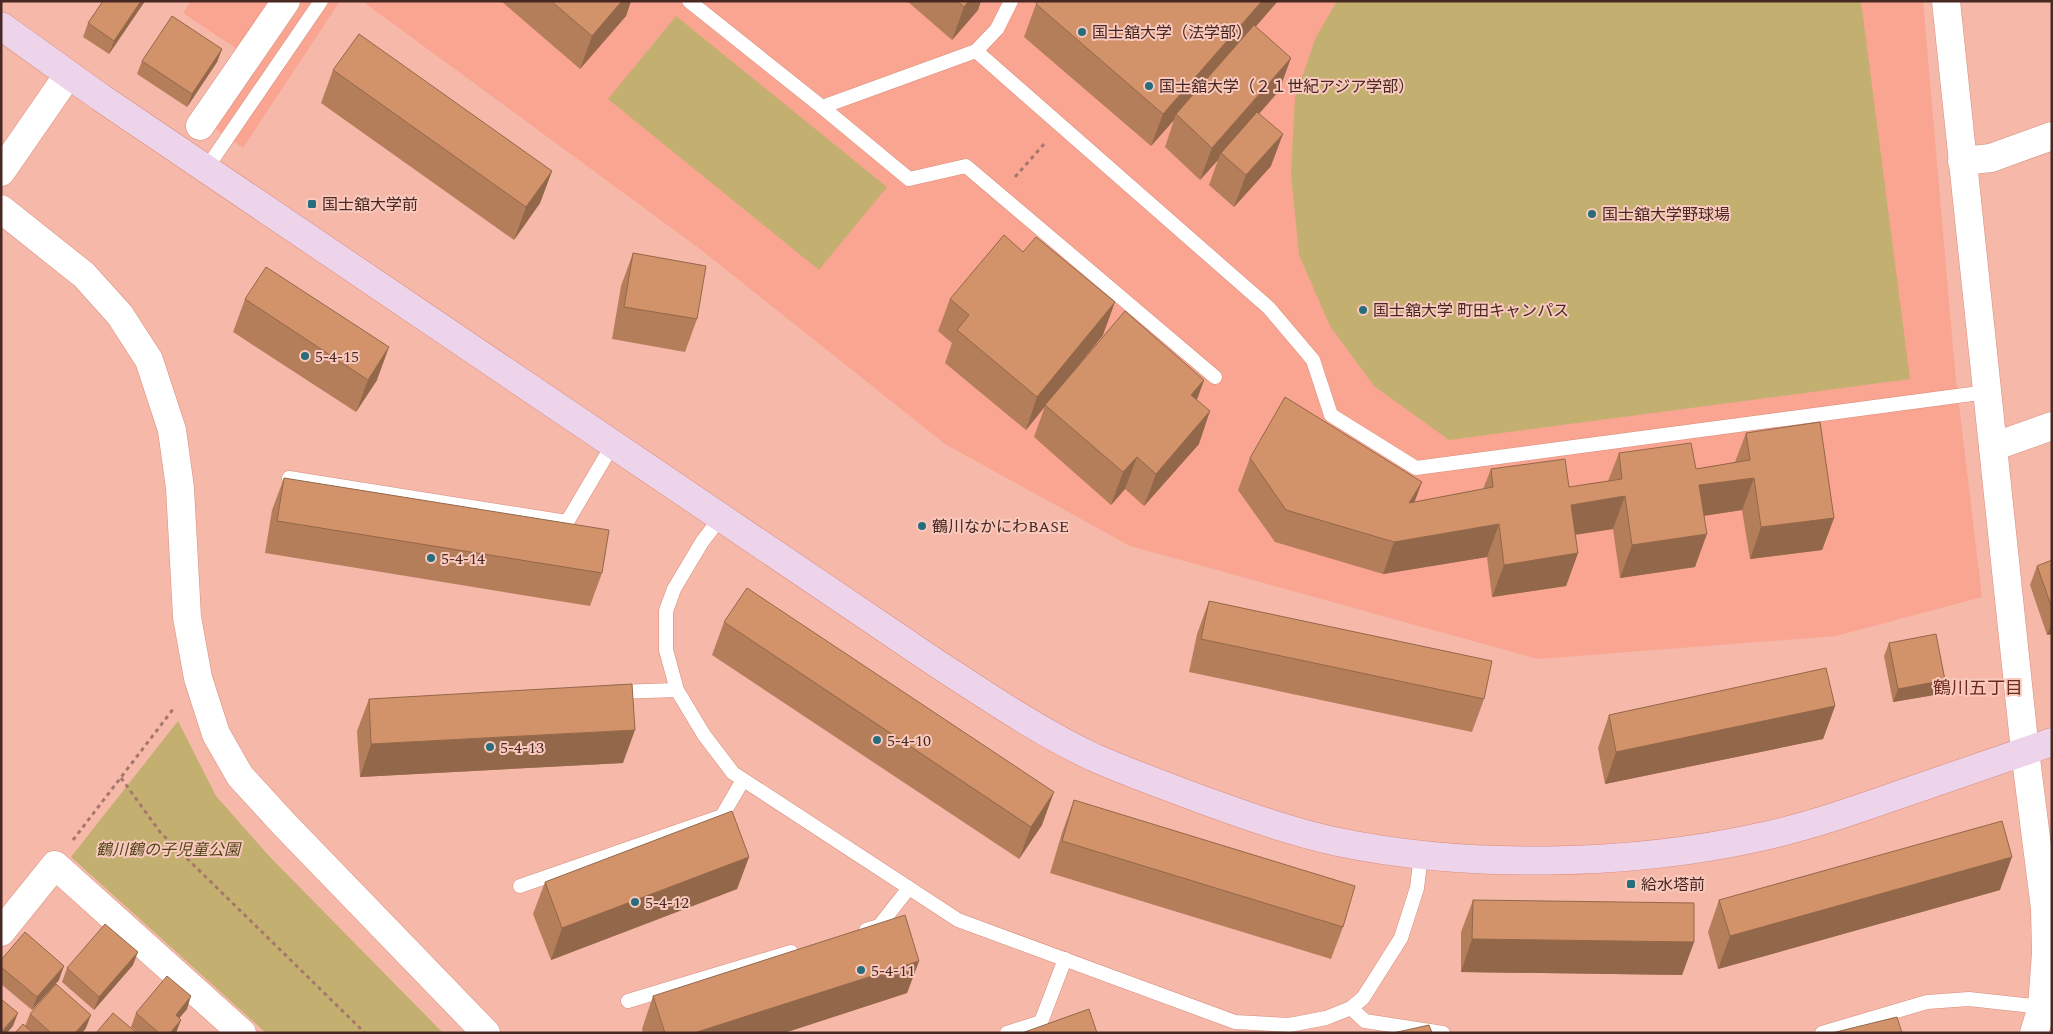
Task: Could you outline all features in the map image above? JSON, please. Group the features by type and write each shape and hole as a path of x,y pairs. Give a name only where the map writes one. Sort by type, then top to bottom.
{"street":[{"path":"200,126 286,1"},
{"path":"1946,1 2025,751 2049,952 2042,1007 2034,1033"},
{"path":"1,26 68,75 206,169 936,663 1024,719 1092,756 1167,787 1259,820 1338,841 1421,855 1544,860 1613,857 1693,850 1761,837 1821,822 2052,742"},
{"path":"1,172 68,75"},
{"path":"1962,160 1991,158 2052,136"},
{"path":"1,209 84,275 120,315 149,360 172,430 180,488 186,617 198,678 216,734 240,776 486,1033"},
{"path":"1993,447 2052,426"},
{"path":"1,932 55,865 242,1033"}],"lane":[{"path":"206,169 321,1"},
{"path":"690,1 909,179 966,166 1215,377"},
{"path":"822,108 976,51 997,29 1011,1"},
{"path":"976,51 1269,308 1313,360 1331,415 1416,468 1987,392"},
{"path":"289,478 567,522 613,444"},
{"path":"721,517 702,542 674,589 666,611 666,650 677,690 704,735 733,773 958,920 1235,1022 1290,1025 1326,1018 1351,1008 1363,998 1401,938 1417,888 1421,855"},
{"path":"599,693 677,690"},
{"path":"520,886 722,816 743,780"},
{"path":"851,934 879,926 909,888"},
{"path":"628,1001 805,948"},
{"path":"1007,1033 1040,1022 1065,959"},
{"path":"1822,1033 1927,1002 1969,999 2042,1007"},
{"path":"1351,1008 1365,1021 1443,1033"}],"path":[{"path":"1000,194 1060,125"},
{"path":"55,865 198,678"},
{"path":"121,778 160,832 365,1033"}],"shaded area":[{"path":"191,1 340,1 243,148 193,113 237,49 183,13"},
{"name":"国士舘大学 町田キャンパス","path":"362,1 1923,1 1955,371 1982,597 1836,636 1538,659 1130,546 945,444 700,249"}],"green space":[{"name":"国士舘大学野球場","path":"1337,1 1861,1 1910,379 1449,440 1374,386 1330,326 1299,255 1291,174 1295,98 1316,37"},
{"path":"676,16 887,187 819,270 608,99"},
{"name":"鶴川鶴の子児童公園","path":"178,721 216,796 270,857 443,1033 266,1033 71,857"}],"building":[{"path":"103,1 141,1 114,41 88,23"},
{"path":"551,1 622,1 592,36"},
{"path":"957,1 969,1 964,7"},
{"path":"1038,1 1262,1 1163,114 1036,4"},
{"path":"172,16 222,49 192,94 142,61"},
{"path":"1254,25 1291,58 1212,148 1176,114"},
{"path":"359,34 552,171 526,207 333,70"},
{"path":"1257,112 1283,134 1246,175 1221,153"},
{"path":"1004,235 1023,252 1036,237 1115,302 1037,397 957,330 969,315 950,299"},
{"path":"633,253 706,266 697,319 624,307"},
{"path":"266,267 389,347 368,380 245,299"},
{"path":"1125,311 1204,380 1191,395 1210,411 1156,474 1137,457 1123,472 1045,405"},
{"path":"1285,397 1422,482 1409,503 1493,487 1491,469 1565,459 1569,487 1622,479 1619,453 1691,443 1696,469 1750,460 1746,433 1820,422 1834,518 1761,527 1754,478 1699,485 1707,534 1632,545 1625,496 1571,505 1578,553 1504,565 1499,524 1394,542 1286,510 1250,458"},
{"path":"284,478 609,530 602,573 277,521"},
{"path":"2052,560 2052,608 2037,566"},
{"path":"747,588 1054,792 1031,827 724,622"},
{"path":"1209,601 1492,661 1484,699 1201,639"},
{"path":"1936,634 1945,680 1898,689 1889,643"},
{"path":"1826,668 1835,706 1616,752 1609,715"},
{"path":"632,684 635,730 371,744 369,699"},
{"path":"1074,800 1355,886 1343,927 1062,841"},
{"path":"732,811 749,857 562,928 545,882"},
{"path":"2002,821 2012,857 1730,936 1719,900"},
{"path":"1473,900 1694,903 1694,942 1472,939"},
{"path":"905,915 919,961 694,1033 665,1033 653,996"},
{"path":"105,924 138,952 99,997 67,968"},
{"path":"25,932 64,966 37,997 1,967 1,960"},
{"path":"167,976 191,996 176,1015 181,1020 170,1033 159,1033 136,1013"},
{"path":"56,984 91,1015 75,1033 51,1033 30,1014"},
{"path":"1,999 18,1013 1,1032"},
{"path":"1089,1009 1097,1033 1022,1033"},
{"path":"113,1013 137,1033 96,1033"},
{"path":"1897,1017 1902,1033 1832,1033"},
{"path":"23,1024 33,1033 15,1033"},
{"path":"1429,1025 1432,1033 1393,1033"}],"place":[{"name":"国士舘大学（法学部）","path":"1082,32"},
{"name":"国士舘大学（２１世紀アジア学部）","path":"1149,86"},
{"name":"国士舘大学前","path":"312,204"},
{"name":"国士舘大学野球場","path":"1592,214"},
{"name":"国士舘大学 町田キャンパス","path":"1363,310"},
{"name":"5-4-15","path":"305,356"},
{"name":"鶴川なかにわBASE","path":"922,526"},
{"name":"5-4-14","path":"431,558"},
{"name":"5-4-10","path":"877,740"},
{"name":"5-4-13","path":"490,747"},
{"name":"給水塔前","path":"1631,884"},
{"name":"5-4-12","path":"635,902"},
{"name":"5-4-11","path":"861,970"}],"district":[{"name":"鶴川五丁目","path":"1978,688"}]}
